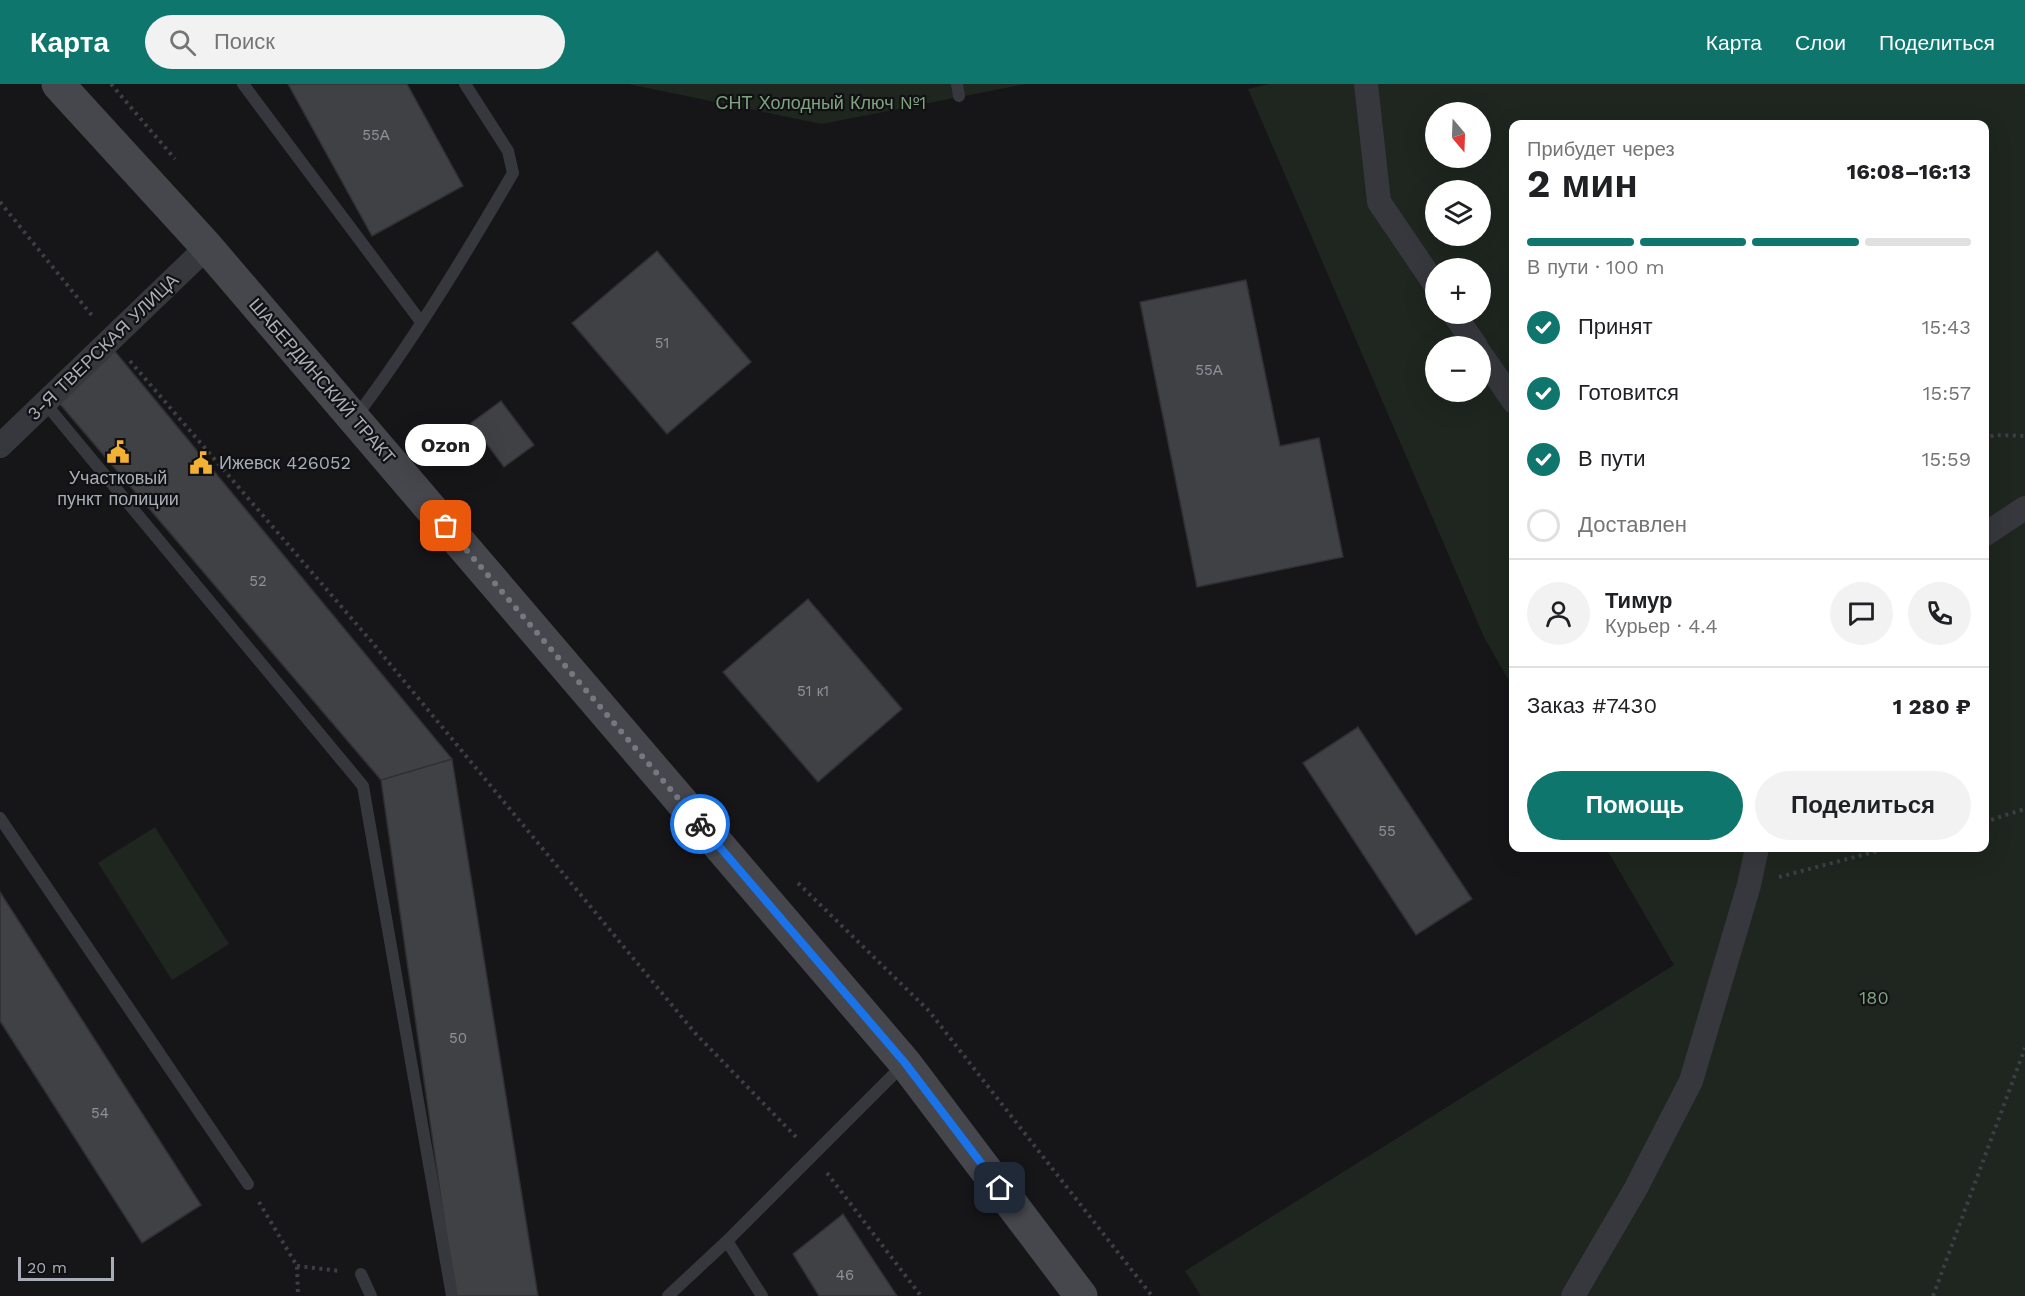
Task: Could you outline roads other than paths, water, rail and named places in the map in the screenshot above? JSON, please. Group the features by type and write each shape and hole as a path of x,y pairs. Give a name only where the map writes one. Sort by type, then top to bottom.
{"main road":[{"name":"ШАБЕРДИНСКИЙ ТРАКТ","path":"58,84 207,247 905,1063 1081,1296"}],"street":[{"path":"1366,84 1379,202 1425,270"},
{"name":"3-Я ТВЕРСКАЯ УЛИЦА","path":"0,446 207,247"},
{"path":"1491,369 1509,395"},
{"path":"1989,532 2025,508"},
{"path":"1743,852 1749,885"},
{"path":"1573,1296 1636,1188 1690,1081 1749,885 1756,852"}],"lane":[{"path":"243,84 421,322"},
{"path":"354,419 468,251 513,173 507,151 465,84"},
{"path":"45,403 363,786 452,1296"},
{"path":"0,818 248,1184"},
{"path":"668,1296 727,1241 905,1063"},
{"path":"727,1241 762,1296"},
{"path":"362,1274 371,1296"}],"place":[{"name":"Участковый пункт полиции","path":"118,452"},
{"name":"Ижевск 426052","path":"201,463"},
{"name":"Ozon","path":"446,526"}],"park label":[{"name":"СНТ Холодный Ключ №1","path":"821,103"},
{"name":"180","path":"1874,998"}]}
